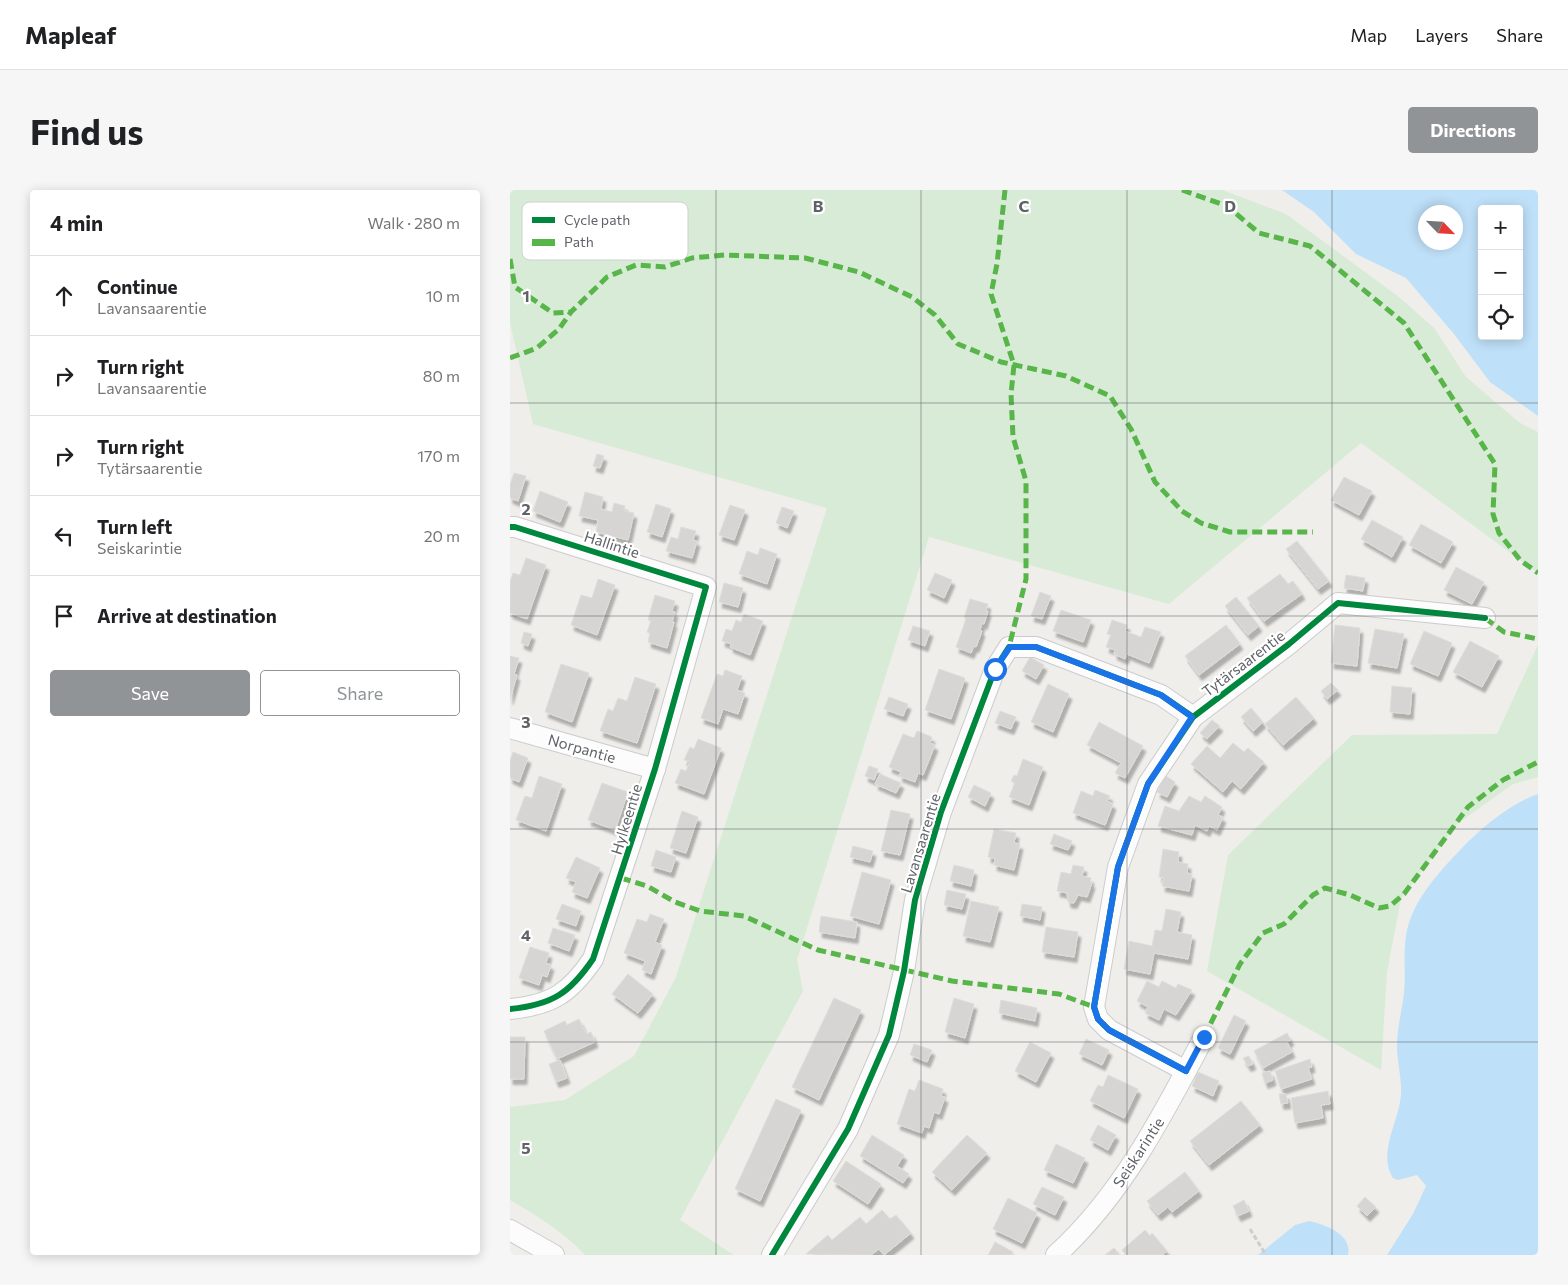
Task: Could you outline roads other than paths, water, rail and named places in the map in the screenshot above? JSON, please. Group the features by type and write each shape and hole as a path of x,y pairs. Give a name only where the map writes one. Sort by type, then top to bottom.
{"street":[{"name":"Hallintie","path":"510,527 706,587"},
{"name":"Hylkeentie","path":"510,1009 529,1007 554,998 576,983 593,959 655,769 706,587"},
{"name":"Tytärsaarentie","path":"1186,1071 1109,1030 1098,1019 1094,1007 1118,867 1148,784 1192,717 1289,644 1338,603 1485,618"},
{"name":"Lavansaarentie","path":"772,1255 848,1129 889,1035 904,971 915,900 941,812 995,669 1010,647 1036,647 1090,667 1161,695 1192,717"},
{"name":"Norpantie","path":"510,728 655,769"},
{"name":"Seiskarintie","path":"1056,1255 1116,1188 1154,1130 1204,1037"},
{"path":"510,1230 554,1255"}],"water":[{"path":"1282,190 1538,190 1538,416 1490,382 1454,334 1406,278 1356,254 1314,212"},
{"path":"1538,794 1538,1255 1387,1255 1413,1214 1426,1186 1417,1175 1398,1180 1393,1178 1387,1158 1390,1137 1401,1095 1397,1039 1404,993 1405,943 1409,923 1413,911 1427,889 1462,848 1497,817 1517,804"},
{"path":"1309,1221 1330,1228 1342,1236 1346,1241 1348,1255 1258,1255 1295,1225"}]}
